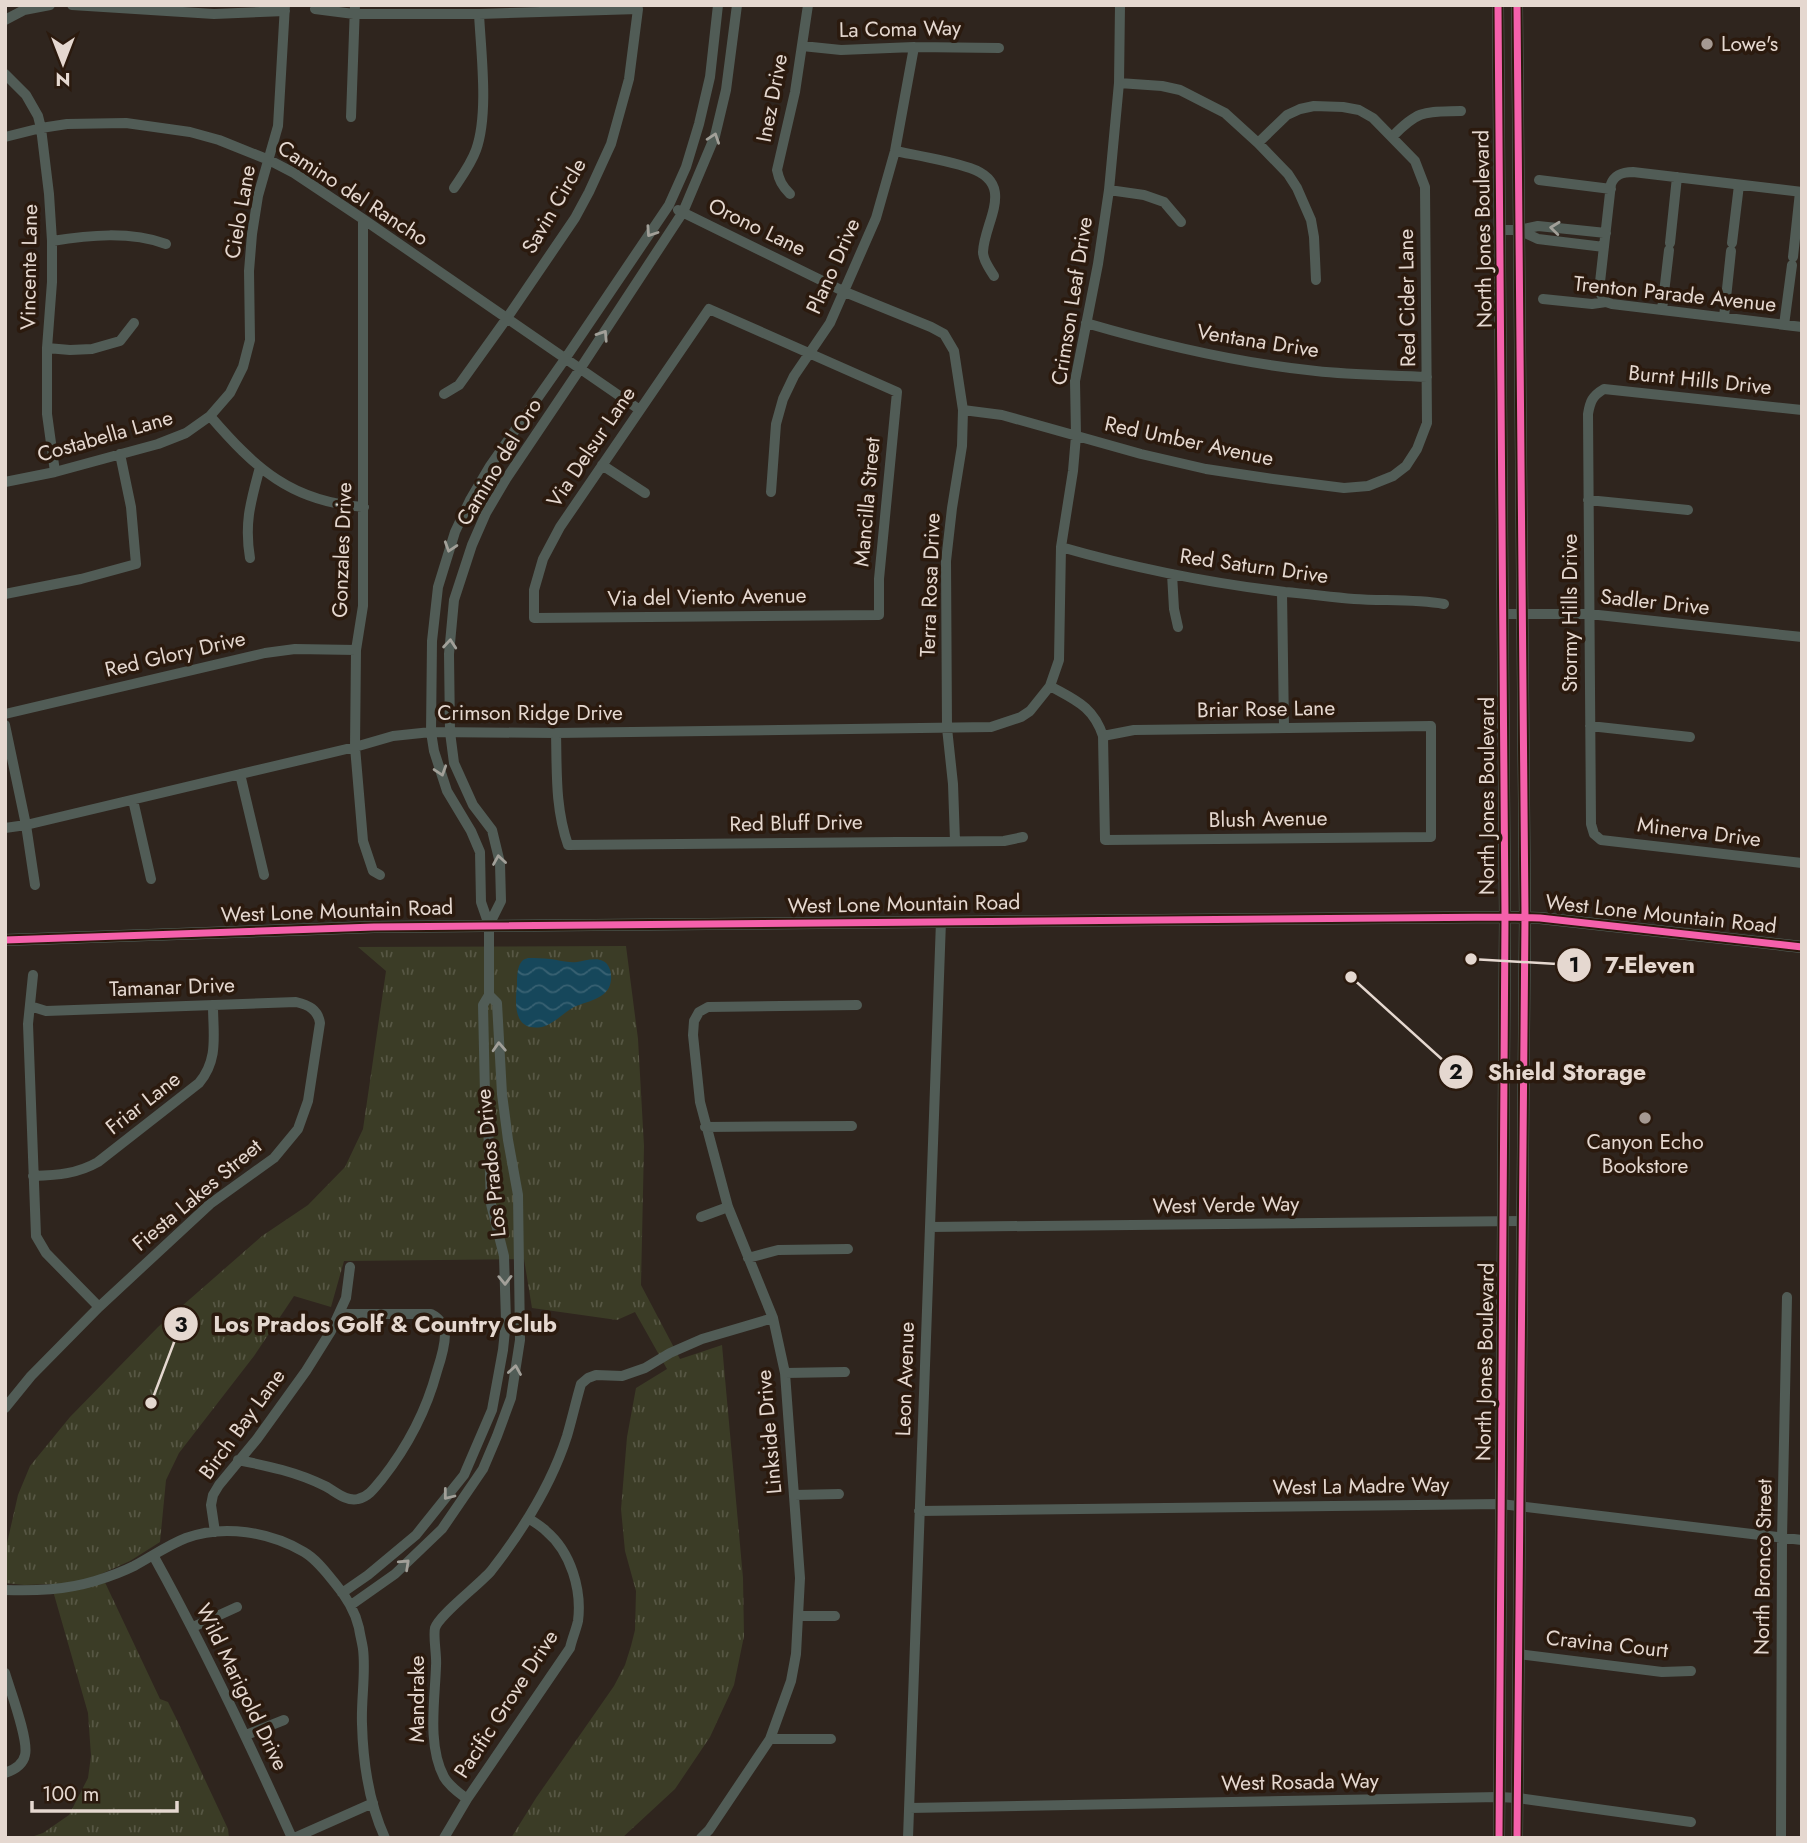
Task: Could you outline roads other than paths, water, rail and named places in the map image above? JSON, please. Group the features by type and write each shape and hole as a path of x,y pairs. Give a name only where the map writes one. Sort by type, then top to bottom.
{"main road":[{"name":"North Jones Boulevard","path":"1498,5 1505,917 1499,1838"},
{"name":"North Jones Boulevard","path":"1517,5 1525,917 1517,1838"},
{"path":"1498,21 1517,21"},
{"name":"West Lone Mountain Road","path":"5,940 322,928 489,925 1525,917 1802,947"}],"street":[{"path":"5,20 24,10 50,5"},
{"path":"72,5 214,14 285,8"},
{"name":"Camino del Oro","path":"489,925 481,902 481,852 447,791 430,732 432,641 438,587 455,532 490,466 669,205 686,167 699,124 710,77 719,5"},
{"name":"Camino del Oro","path":"489,925 501,901 500,863 492,830 473,805 454,763 450,732 449,653 454,600 472,545 486,513 506,479 683,212 715,136 726,90 737,5"},
{"name":"Inez Drive","path":"790,194 783,187 777,170 794,92 808,5"},
{"name":"Crimson Leaf Drive","path":"1050,686 1059,660 1061,547 1076,436 1075,381 1098,264 1109,190 1119,83 1120,5"},
{"name":"Cielo Lane","path":"210,416 230,393 243,367 250,340 251,234 258,196 278,126 285,8"},
{"path":"315,9 479,14 483,118 476,150 454,188"},
{"name":"Savin Circle","path":"444,394 459,385 575,218 589,192 611,144 629,79 638,9 479,14"},
{"path":"351,117 354,10"},
{"name":"La Coma Way","path":"802,46 841,50 999,48"},
{"name":"Plano Drive","path":"771,492 776,424 783,399 794,376 830,323 876,218 895,151 914,47"},
{"name":"Vincente Lane","path":"5,74 26,95 41,128 52,241 47,414 55,472"},
{"path":"1119,83 1180,90 1226,113 1258,143 1297,188 1311,220 1316,280"},
{"name":"Red Cider Lane","path":"1258,143 1287,115 1300,109 1314,106 1343,107 1359,110 1373,118 1415,161 1425,187 1427,423 1417,449 1406,466"},
{"path":"1393,136 1408,120 1420,114 1432,111 1461,111"},
{"name":"Camino del Rancho","path":"5,137 67,124 126,123 190,132 219,140 269,160 294,173 363,219 640,410"},
{"path":"895,151 970,168 982,174 991,184 996,196 995,209 983,251 984,260 994,276"},
{"path":"1606,302 1599,290 1611,189 1613,179 1620,173 1633,172 1801,192 1784,325"},
{"path":"1662,310 1677,177"},
{"path":"1539,180 1611,189"},
{"path":"1724,317 1739,185"},
{"path":"1109,190 1144,195 1164,202 1181,222"},
{"name":"Orono Lane","path":"669,205 845,292 944,334"},
{"name":"Gonzales Drive","path":"363,219 363,606 356,650 355,747 363,841 373,871 380,875"},
{"path":"1500,230 1538,226 1606,233"},
{"path":"1519,230 1538,239 1604,247"},
{"path":"52,241 82,236 110,236 149,238 166,244"},
{"name":"Trenton Parade Avenue","path":"1543,299 1592,304 1606,302 1802,327"},
{"name":"Via Delsur Lane","path":"534,618 534,590 542,559 560,527 709,309 809,353"},
{"path":"47,348 92,349 120,341 134,323"},
{"name":"Ventana Drive","path":"1086,323 1224,358 1316,371 1427,377"},
{"name":"Terra Rosa Drive","path":"944,334 954,351 963,410 962,446 946,561 947,728 953,784 954,841"},
{"name":"Mancilla Street","path":"809,353 897,392 879,579 879,615"},
{"name":"Burnt Hills Drive","path":"1595,394 1604,389 1802,410"},
{"name":"Stormy Hills Drive","path":"1594,834 1591,824 1588,414 1590,401 1595,394"},
{"name":"Red Umber Avenue","path":"963,410 1002,415 1140,454 1206,469 1273,480 1344,488 1368,486 1392,476 1406,466"},
{"path":"210,416 234,443 282,483 319,501 363,507"},
{"name":"Costabella Lane","path":"5,482 55,472 158,444 186,433 210,416"},
{"path":"5,594 81,579 136,564 131,507 120,454"},
{"path":"602,465 645,493"},
{"path":"250,558 247,540 248,512 260,467"},
{"path":"1588,500 1688,510"},
{"name":"Red Saturn Drive","path":"1061,547 1172,575 1282,592 1444,604"},
{"path":"1172,575 1178,628"},
{"path":"1282,592 1284,727"},
{"name":"Sadler Drive","path":"1504,614 1589,614 1802,637"},
{"name":"Via del Viento Avenue","path":"534,618 879,615"},
{"name":"Red Glory Drive","path":"5,713 265,653 295,649 356,650"},
{"path":"1050,686 1085,706 1099,724 1103,736"},
{"name":"Crimson Ridge Drive","path":"5,828 133,800 393,736 430,732 556,733 991,727 1021,717 1030,711 1050,686"},
{"path":"5,726 26,825 35,886"},
{"name":"Briar Rose Lane","path":"1103,736 1134,730 1431,726 1432,837"},
{"path":"1590,726 1690,737"},
{"name":"Red Bluff Drive","path":"556,733 558,804 568,845 1004,841 1023,837"},
{"name":"Blush Avenue","path":"1103,736 1105,840 1432,837"},
{"path":"240,774 264,875"},
{"path":"133,800 151,879"},
{"name":"Minerva Drive","path":"1594,834 1601,840 1802,863"},
{"name":"Leon Avenue","path":"908,1838 941,921"},
{"name":"Los Prados Drive","path":"342,1592 416,1535 464,1475 492,1410 506,1321 504,1256 491,1204 485,1095 483,1005 489,995 489,925"},
{"path":"33,975 27,1024 36,1236 46,1253 99,1307"},
{"name":"Los Prados Drive","path":"351,1605 395,1574 442,1529 483,1469 511,1398 520,1340 518,1195 502,1094 497,1003 489,995"},
{"name":"Tamanar Drive","path":"30,1006 46,1011 296,1002 314,1010"},
{"name":"Friar Lane","path":"33,1176 83,1170 98,1162 199,1083 209,1072 214,1057 213,1005"},
{"name":"Linkside Drive","path":"705,1834 770,1740 791,1681 796,1654 800,1578 785,1373 773,1318 728,1207 705,1127 699,1102 694,1021 699,1012 708,1007 857,1005"},
{"name":"Fiesta Lakes Street","path":"5,1408 31,1376 99,1307 210,1204 274,1158 298,1129 308,1101 320,1023 314,1010"},
{"path":"705,1127 852,1126"},
{"path":"701,1217 728,1207"},
{"name":"West Verde Way","path":"930,1227 1522,1221"},
{"path":"748,1258 778,1250 848,1249"},
{"name":"Birch Bay Lane","path":"215,1532 211,1506 213,1495 306,1371 331,1331 346,1298 350,1267"},
{"name":"North Bronco Street","path":"1781,1838 1782,1538 1787,1297"},
{"path":"238,1460 280,1468 322,1484 348,1499 356,1500 372,1490 400,1455 430,1397 443,1352 443,1326 438,1318 430,1314 339,1314"},
{"path":"528,1518 544,1490 566,1438 581,1384 588,1378 596,1375 622,1376 645,1368 702,1339 773,1318"},
{"path":"785,1373 845,1372"},
{"path":"794,1494 839,1494"},
{"name":"West La Madre Way","path":"919,1511 1501,1504 1802,1541"},
{"name":"Mandrake","path":"467,1799 456,1792 444,1777 436,1754 433,1714 435,1629 441,1619 488,1574 528,1518"},
{"name":"Pacific Grove Drive","path":"444,1838 467,1799 570,1648 578,1622 578,1596 571,1567 556,1541 528,1518"},
{"path":"5,1590 52,1590 94,1582 131,1568 187,1538 215,1532 241,1531 268,1536 304,1552 316,1561 342,1592 358,1623 364,1650 362,1724 366,1770 373,1803 385,1838"},
{"name":"Wild Marigold Drive","path":"153,1555 193,1627 246,1734 293,1838"},
{"path":"193,1627 237,1608"},
{"path":"799,1616 835,1616"},
{"name":"Cravina Court","path":"1518,1654 1662,1672 1691,1671"},
{"path":"5,1673 25,1743 25,1756 18,1768 5,1773"},
{"path":"246,1734 284,1720"},
{"path":"770,1740 831,1739"},
{"name":"West Rosada Way","path":"909,1808 1499,1797 1691,1822"},
{"path":"293,1838 373,1803"},
{"path":"705,1834 718,1838"}],"water":[{"path":"528,958 573,962 600,960 609,967 611,983 599,997 574,1007 555,1021 542,1027 526,1025 518,1015 516,992 518,969 523,960"}],"place":[{"name":"Lowe's","path":"1707,44"},
{"name":"7-Eleven","path":"1471,959"},
{"name":"Shield Storage","path":"1351,977"},
{"name":"Canyon Echo Bookstore","path":"1645,1118"},
{"name":"Los Prados Golf & Country Club","path":"151,1403"}]}
